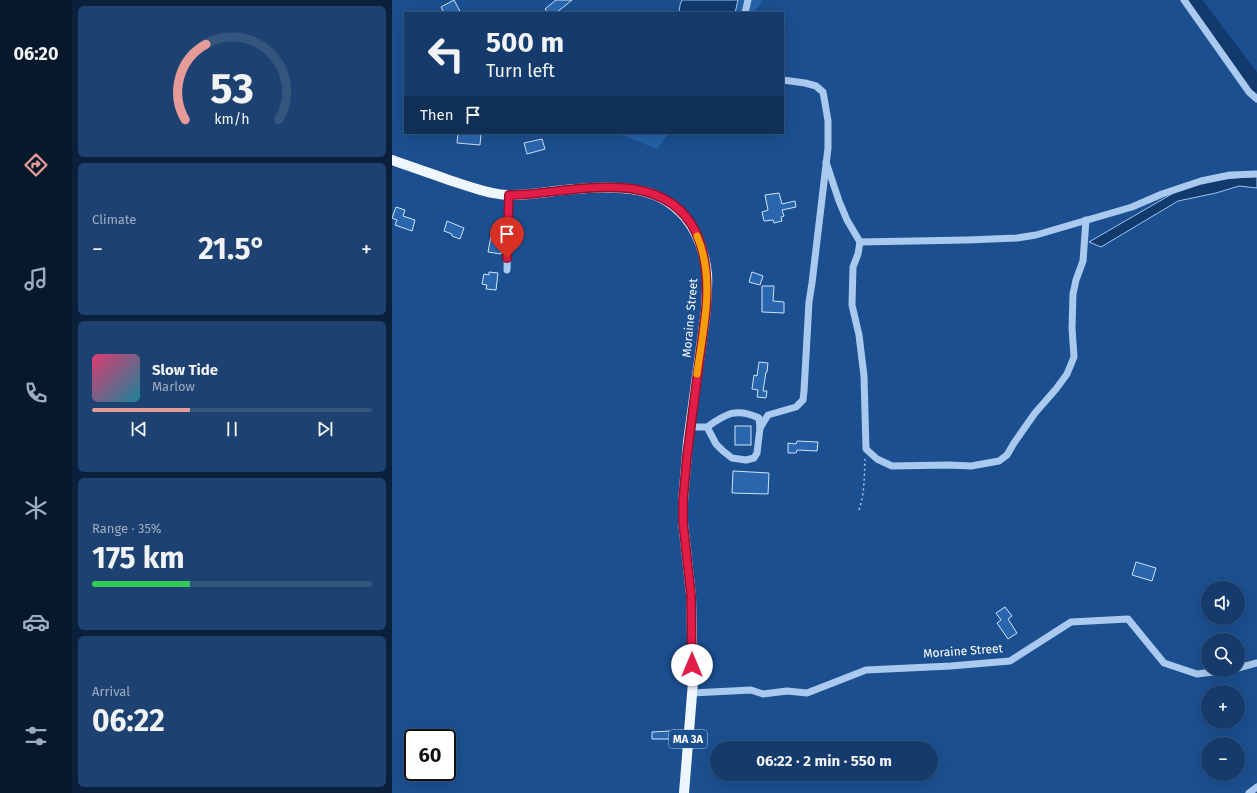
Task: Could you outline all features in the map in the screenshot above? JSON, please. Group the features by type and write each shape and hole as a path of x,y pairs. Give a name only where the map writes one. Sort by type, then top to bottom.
{"main road":[{"name":"Moraine Street","path":"392,160 467,186 498,194 509,195 540,193 604,187 632,189 668,201 684,215 691,224 700,243 707,275 706,310 685,470 683,522 691,595 693,689"},
{"name":"MA 3A","path":"684,793 693,689"}],"street":[{"path":"745,12 748,0"},
{"path":"1184,0 1249,92 1257,99"},
{"path":"760,428 768,415 796,407 803,400 809,302 828,148 828,121 822,92 816,86 784,80"},
{"path":"826,162 847,220 860,242 858,254 853,267 852,306 859,335 864,376 866,449 877,459 892,466 971,466 998,461 1007,455 1035,413 1067,374 1074,357 1072,328 1073,294 1083,261 1086,220"},
{"path":"860,242 1017,238 1036,235 1132,207 1162,194 1201,181 1230,175 1257,174"},
{"path":"507,270 509,195"},
{"path":"690,427 707,427 724,416 737,412 751,414 759,418 760,428 757,454 754,458 746,460 732,458 716,444 707,427"},
{"name":"Moraine Street","path":"693,689 751,690 763,694 787,691 807,692 866,670 951,666 1010,661 1071,622 1128,619 1164,663 1197,674 1201,674"},
{"path":"1245,666 1257,663"},
{"path":"1248,793 1257,788"}],"path":[{"path":"859,510 865,482 866,449"}],"shaded area":[{"path":"682,0 738,0 735,12 679,12"},
{"path":"693,0 763,0 755,12 684,12"},
{"path":"620,134 668,134 657,149"},
{"path":"1257,176 1257,188 1239,186 1216,193 1178,201 1101,247 1089,242 1182,188 1201,181"}],"building":[{"path":"454,0 460,12 444,12 441,7"},
{"path":"556,0 572,0 557,12 547,12 545,9"},
{"path":"458,134 481,134 480,145 457,143"},
{"path":"542,139 545,149 527,154 524,143"},
{"path":"779,193 782,204 795,201 796,207 782,210 784,216 781,217 782,221 774,223 773,220 764,221 762,212 768,210 765,195"},
{"path":"396,207 405,210 403,216 415,220 412,231 395,225 397,220 392,218"},
{"path":"447,221 464,228 460,239 444,231"},
{"path":"491,236 503,238 501,254 488,252"},
{"path":"489,272 498,273 496,290 486,289 487,285 482,284 484,274 489,275"},
{"path":"752,272 763,276 760,285 749,282"},
{"path":"762,286 774,286 773,301 784,302 784,313 762,312"},
{"path":"759,362 768,363 763,391 767,391 766,398 757,397 758,390 752,389 754,375 757,376"},
{"path":"735,426 751,426 751,445 735,445"},
{"path":"797,441 818,442 817,451 797,450 796,453 788,453 788,443 796,444"},
{"path":"733,471 769,473 768,494 732,493"},
{"path":"1136,562 1156,568 1152,581 1132,575"},
{"path":"1005,607 1012,616 1008,619 1017,633 1008,639 997,623 1001,620 996,613"},
{"path":"670,731 670,739 652,739 652,732"}],"waterway":[{"path":"1193,0 1257,85"}],"slow traffic":[{"path":"697,236 705,262 707,290 706,310 697,374"}],"route":[{"path":"507,258 509,195 604,187 632,189 658,196 668,201 684,215 691,224 697,236 705,262 707,275 706,310 693,403 683,501 683,522 691,595 692,665"}]}
